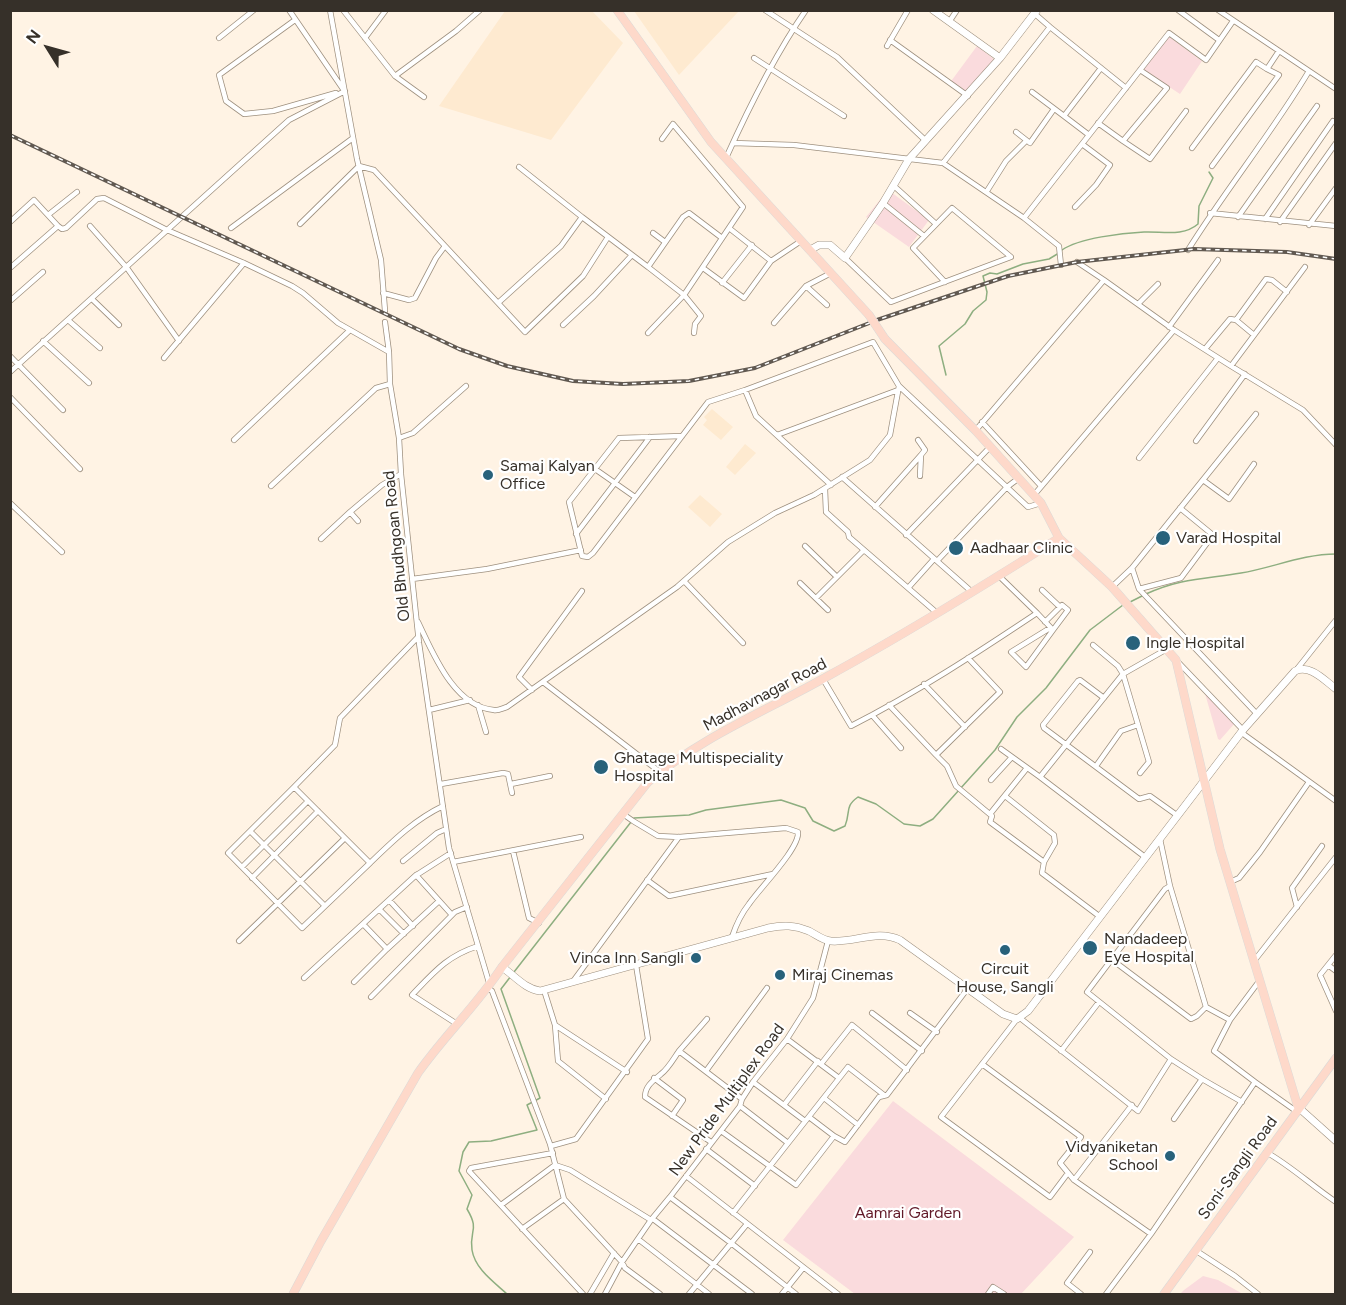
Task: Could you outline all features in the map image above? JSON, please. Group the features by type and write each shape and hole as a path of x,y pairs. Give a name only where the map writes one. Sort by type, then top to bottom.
{"main road":[{"path":"617,10 711,142 869,315 885,339 1034,495 1041,503 1059,538 1121,596 1176,660 1203,783 1297,1109"},
{"name":"Madhavnagar Road","path":"293,1294 418,1073 434,1050 489,987 502,967 648,782 702,744 823,679 999,576 1059,538"},
{"name":"Soni-Sangli Road","path":"1164,1294 1335,1058"}],"street":[{"path":"219,38 254,10"},
{"path":"289,10 345,91"},
{"path":"330,10 353,138 381,260 385,312"},
{"path":"343,10 395,75 424,97"},
{"path":"365,38 386,10"},
{"path":"395,75 456,31 480,10"},
{"path":"765,10 837,57 926,141"},
{"path":"726,158 756,94 806,10"},
{"path":"887,46 908,10"},
{"path":"933,10 1000,58"},
{"path":"949,22 957,10"},
{"path":"1178,10 1219,40"},
{"path":"1218,10 1335,89"},
{"path":"845,258 884,203 909,159 968,96 1036,12 1050,27 1126,87"},
{"path":"296,20 219,75 226,101 244,114 273,111 345,91"},
{"path":"1024,218 1169,33 1206,60 1233,21"},
{"path":"943,163 1050,27"},
{"path":"890,40 968,96"},
{"path":"1267,69 1279,51"},
{"path":"754,58 844,116"},
{"path":"1192,148 1256,62 1279,75 1212,166"},
{"path":"1064,116 1101,68"},
{"path":"1123,141 1167,88 1140,70"},
{"path":"1188,250 1210,213 1292,100 1309,71"},
{"path":"10,372 93,300 289,120 345,91"},
{"path":"1032,92 1089,135"},
{"path":"1238,217 1317,106"},
{"path":"1017,132 1030,143 1054,109"},
{"path":"1098,123 1150,159 1186,111"},
{"path":"1265,219 1333,121"},
{"path":"648,333 684,295 743,207 673,124 662,140"},
{"path":"231,228 353,138"},
{"path":"987,191 1006,161 1026,141"},
{"path":"733,143 794,146 943,163 987,191 1059,246 1061,265"},
{"path":"1280,222 1335,143"},
{"path":"1075,207 1096,185 1110,165 1082,144"},
{"path":"300,224 359,166"},
{"path":"359,166 374,170 525,332 583,276 608,237"},
{"path":"519,167 684,295 701,316 695,324 694,333"},
{"path":"894,186 936,224"},
{"path":"1309,225 1335,188"},
{"path":"48,215 77,192"},
{"path":"10,222 34,200 58,226 62,229 66,228 100,198 299,290 333,320 388,352"},
{"path":"884,203 924,236"},
{"path":"810,250 819,245 830,245 891,302 945,282 1011,257 952,208 913,248 945,282"},
{"path":"648,267 683,217 689,213 722,238"},
{"path":"1210,213 1335,226"},
{"path":"498,303 561,246 582,217"},
{"path":"10,268 58,226"},
{"path":"90,226 127,267 179,341"},
{"path":"729,228 771,261"},
{"path":"653,233 665,242"},
{"path":"703,268 744,298 771,261 801,240"},
{"path":"722,283 752,245"},
{"path":"383,293 409,300 415,298 445,246"},
{"path":"563,325 632,255"},
{"path":"1034,495 1171,328 1218,260"},
{"path":"1077,262 1171,328 1303,410 1335,445"},
{"path":"164,358 244,263"},
{"path":"1231,366 1305,267"},
{"path":"10,301 43,272"},
{"path":"774,323 806,286 831,273"},
{"path":"1236,320 1266,279 1272,280 1287,291"},
{"path":"975,431 1104,280"},
{"path":"1138,304 1158,284"},
{"path":"806,286 827,305"},
{"path":"93,300 119,325"},
{"path":"1205,349 1230,319 1236,320 1254,335"},
{"path":"68,320 100,348"},
{"name":"Old Bhudhgoan Road","path":"385,322 390,384 399,438 418,637 446,829 453,862 489,987 551,1146 564,1199"},
{"path":"234,440 350,330"},
{"path":"43,341 89,382"},
{"path":"682,436 619,438 569,502 582,556 588,557 593,553 708,402 873,342 898,388 1028,507 1041,503"},
{"path":"10,356 63,410"},
{"path":"1139,458 1218,358"},
{"path":"1196,441 1245,374"},
{"path":"271,486 376,388 390,384"},
{"path":"399,438 413,434 466,386"},
{"path":"777,435 898,388"},
{"path":"417,620 442,671 459,693 478,705 494,711 507,707 684,581 728,542 775,513 825,489 870,460 890,435 898,388"},
{"path":"745,390 756,416 831,485"},
{"path":"10,397 80,470"},
{"path":"1112,587 1132,568 1256,414"},
{"path":"982,422 1041,486"},
{"path":"576,534 650,437"},
{"path":"875,507 925,450 918,440"},
{"path":"906,535 990,447"},
{"path":"920,476 921,454"},
{"path":"1203,480 1229,499 1254,464"},
{"path":"595,469 635,497"},
{"path":"321,539 382,485 401,474"},
{"path":"842,477 972,592"},
{"path":"908,588 1007,487 1019,478"},
{"path":"825,489 826,512 848,532 849,537 936,613"},
{"path":"10,503 62,552"},
{"path":"1139,590 1181,578 1213,535 1180,508"},
{"path":"350,512 358,521"},
{"path":"805,546 837,577"},
{"path":"412,579 487,569 581,550"},
{"path":"816,598 864,550"},
{"path":"1132,568 1139,590 1257,714"},
{"path":"999,576 1052,629"},
{"path":"684,581 743,643"},
{"path":"800,583 828,610"},
{"path":"1042,590 1060,607 1062,605 1068,610 1026,667 1011,652 1052,629"},
{"path":"532,690 519,677 582,591"},
{"path":"1045,622 1060,607"},
{"path":"823,679 851,726 872,716 968,658 1037,613"},
{"path":"1068,1173 1050,1197 941,1117 982,1064 1028,1011 1242,732 1295,672 1335,620"},
{"path":"418,637 340,718 335,745 228,853 302,928 408,827 426,814 443,806"},
{"path":"1093,645 1119,666 1123,674 1149,762 1140,773"},
{"path":"1040,777 1123,674 1167,649"},
{"path":"936,755 1000,692 968,658"},
{"path":"1176,660 1242,732 1335,801"},
{"path":"1295,672 1302,668 1313,671 1335,689"},
{"path":"1104,698 1080,680 1075,683 1043,724 1044,728 1139,799 1150,796 1178,816"},
{"path":"543,682 660,772"},
{"path":"924,684 965,727"},
{"path":"429,710 470,700"},
{"path":"478,705 486,732"},
{"path":"889,705 947,766 956,786 992,816 990,822 1044,862"},
{"path":"872,716 901,748"},
{"path":"1096,766 1121,732 1138,725"},
{"path":"1001,748 1145,857"},
{"path":"991,780 1012,757"},
{"path":"990,814 1027,768"},
{"path":"441,784 503,773 508,774 513,793"},
{"path":"511,784 550,776"},
{"path":"1230,882 1239,878 1309,782"},
{"path":"294,787 370,862"},
{"path":"1005,796 1054,835 1055,843 1044,862 1042,873 1099,916"},
{"path":"242,867 308,801"},
{"path":"252,878 318,811"},
{"path":"623,814 654,834 679,837 786,828 798,832 798,840 749,904 732,937"},
{"path":"403,861 446,829"},
{"path":"250,831 325,906"},
{"path":"453,862 581,837"},
{"path":"572,983 679,837"},
{"path":"239,941 345,838"},
{"path":"1160,838 1170,886 1206,1006 1230,1020"},
{"path":"1297,907 1293,888 1322,846"},
{"path":"513,851 529,918 539,923"},
{"path":"304,978 416,875 451,853"},
{"path":"1254,962 1335,857"},
{"path":"646,880 669,896 773,874"},
{"path":"416,875 452,915"},
{"path":"1170,886 1165,889 1087,992 1171,1059 1242,1102"},
{"path":"389,900 413,926"},
{"path":"354,982 439,901"},
{"path":"371,997 452,915 467,907"},
{"path":"380,909 404,934"},
{"path":"363,924 387,949"},
{"path":"502,967 532,990 544,990 780,925 795,926 828,941 892,936 1003,1014 1019,1019 1138,1111 1171,1059"},
{"name":"New Pride Multiplex Road","path":"605,1294 622,1262 638,1239 740,1106 753,1082 788,1038 813,998 828,941"},
{"path":"457,1024 412,995 436,970 458,953 478,945"},
{"path":"1335,955 1320,975 1335,1011"},
{"path":"1111,959 1191,1019 1206,1006"},
{"path":"551,1146 576,1139 627,1072 648,1039 636,965"},
{"path":"1328,965 1335,971"},
{"path":"1260,980 1230,1020 1214,1052 1255,1083 1297,1109 1335,1141"},
{"path":"705,1071 767,988"},
{"path":"753,1082 784,1105 844,1142 879,1097 887,1095 937,1032 968,988"},
{"path":"544,990 555,1025 558,1061 606,1099"},
{"path":"1061,1051 1099,1002"},
{"path":"872,1013 922,1051"},
{"path":"910,1013 937,1032"},
{"path":"707,1019 662,1074 654,1078 645,1091 645,1097 711,1142"},
{"path":"555,1025 627,1072"},
{"path":"784,1105 852,1025 907,1070"},
{"path":"788,1038 839,1078"},
{"path":"679,1051 742,1099"},
{"path":"982,1064 1080,1137 1060,1163 1074,1179 1151,1234"},
{"path":"733,1213 848,1067 884,1095"},
{"path":"654,1078 683,1100 672,1116"},
{"path":"1174,1119 1202,1079"},
{"path":"1106,1294 1151,1234 1255,1083"},
{"path":"824,1098 858,1125"},
{"path":"1074,1179 1132,1105"},
{"path":"740,1106 788,1143"},
{"path":"721,1131 796,1185 834,1136"},
{"path":"706,1149 754,1186"},
{"path":"1266,1152 1284,1162 1306,1182 1335,1202"},
{"path":"553,1153 471,1168 469,1171 582,1294"},
{"path":"501,1205 555,1164 570,1170 652,1220 752,1294"},
{"path":"686,1176 838,1294"},
{"path":"670,1197 796,1294"},
{"path":"522,1229 564,1199 625,1268 660,1294"},
{"path":"689,1294 747,1224"},
{"path":"638,1239 709,1294"},
{"path":"1195,1250 1258,1294"},
{"path":"1081,1294 1067,1283 1090,1252"},
{"path":"590,1294 614,1253"},
{"path":"782,1294 803,1268"},
{"path":"988,1294 993,1287 1004,1294"}],"shaded area":[{"path":"505,11 592,11 623,43 551,140 439,106"},
{"path":"634,11 739,11 679,75"},
{"path":"712,409 733,427 721,440 703,425 707,420 704,417"},
{"path":"745,444 756,453 735,475 726,467"},
{"path":"700,495 722,514 710,527 688,507"}],"green space":[{"path":"1168,36 1202,61 1180,94 1142,69"},
{"path":"977,46 994,59 966,96 949,84"},
{"path":"888,190 929,220 909,247 866,217"},
{"path":"1204,690 1235,723 1220,740 1218,739"},
{"name":"Aamrai Garden","path":"893,1101 1074,1237 1021,1294 855,1294 783,1240"},
{"path":"1203,1276 1218,1280 1243,1294 1180,1294"}],"waterway":[{"path":"1062,250 1079,242 1102,237 1144,232 1179,232 1192,228 1198,224 1199,206 1213,178 1209,172"},
{"path":"946,375 939,346 965,324 973,311 986,300 987,292 983,276 1049,259 1059,253"},
{"path":"1146,594 1182,582 1253,571 1312,556 1336,554"},
{"path":"1130,602 1142,596"},
{"path":"634,818 689,815 706,810 781,800 805,808 813,821 834,831 845,826 849,807 858,797 876,804 904,824 920,826 933,819 995,750 1017,717 1046,688 1090,630 1123,605"},
{"path":"514,972 631,822"},
{"path":"507,1294 486,1275 474,1257 471,1243 474,1226 467,1209 472,1195 459,1171 463,1152 469,1142 491,1141 537,1130 527,1105 540,1098 501,989 511,976"}],"railway":[{"path":"10,135 459,349 507,366 573,381 623,384 689,381 755,368 877,320 1008,276 1077,262 1194,249 1287,252 1336,259"}],"place":[{"name":"Samaj Kalyan Office","path":"488,475"},
{"name":"Varad Hospital","path":"1163,538"},
{"name":"Aadhaar Clinic","path":"956,548"},
{"name":"Ingle Hospital","path":"1133,643"},
{"name":"Ghatage Multispeciality Hospital","path":"601,767"},
{"name":"Nandadeep Eye Hospital","path":"1090,948"},
{"name":"Circuit House, Sangli","path":"1005,950"},
{"name":"Vinca Inn Sangli","path":"696,958"},
{"name":"Miraj Cinemas","path":"780,975"},
{"name":"Vidyaniketan School","path":"1170,1156"}]}
